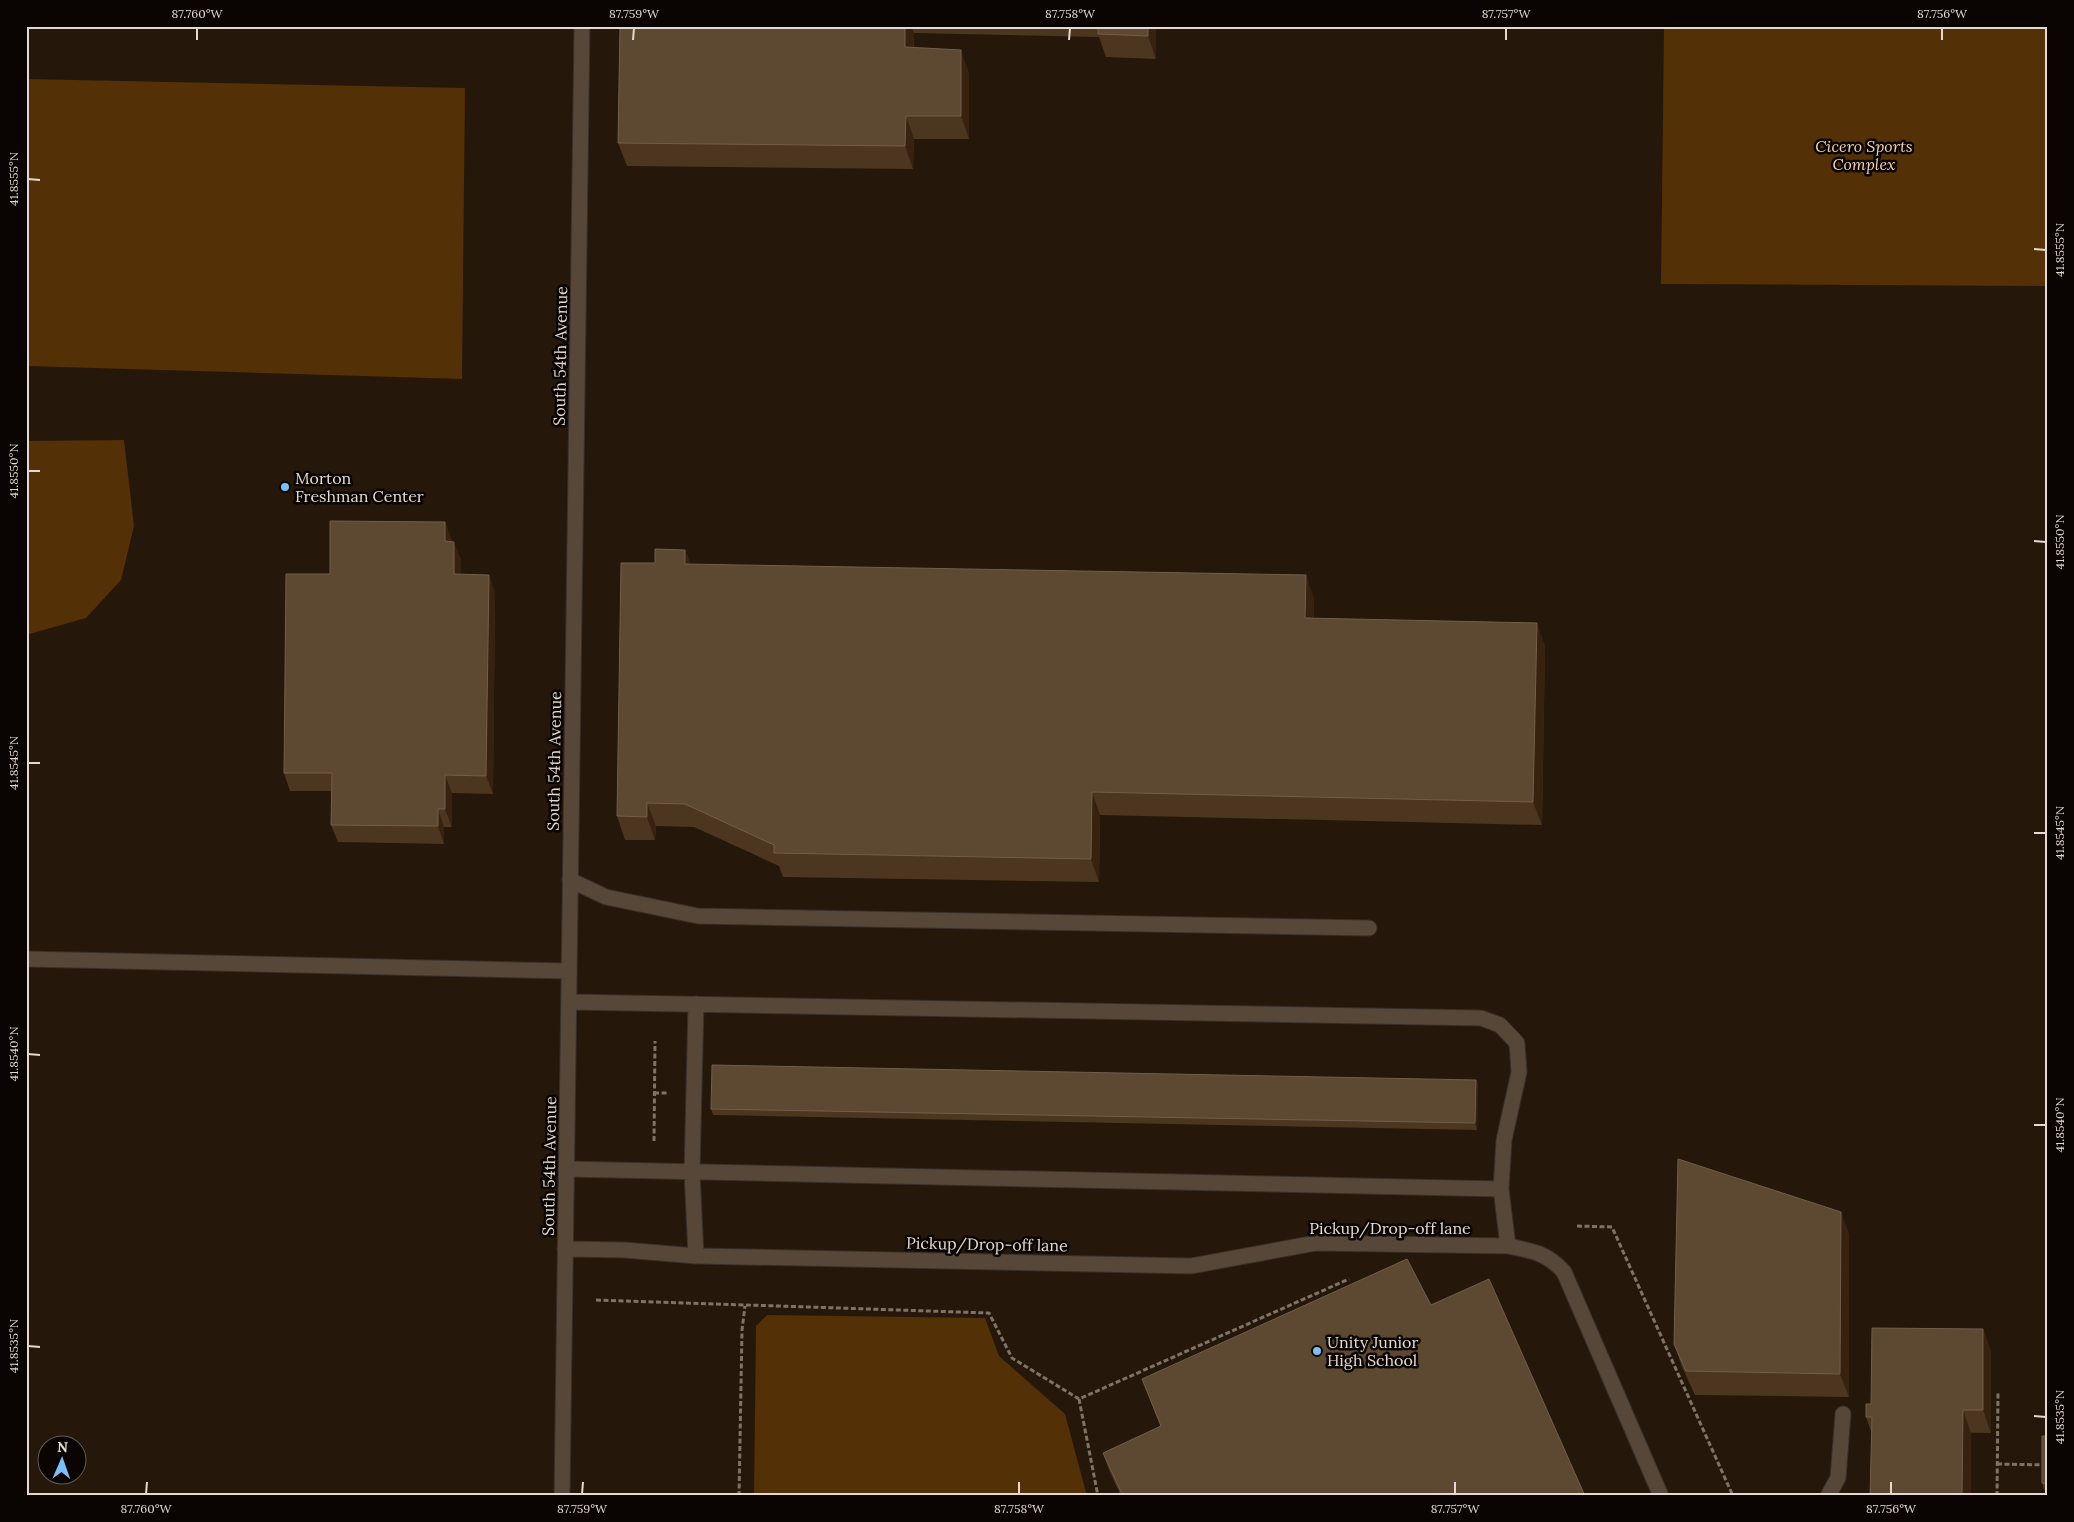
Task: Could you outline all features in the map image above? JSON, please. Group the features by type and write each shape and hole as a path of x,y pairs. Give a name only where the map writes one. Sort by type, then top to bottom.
{"street":[{"name":"South 54th Avenue","path":"562,1496 582,26"},
{"path":"570,880 606,897 698,916 1368,928"},
{"path":"26,959 569,971"},
{"path":"568,1002 1481,1018 1500,1025 1517,1044 1519,1072 1504,1140 1501,1189 1508,1246"},
{"path":"696,1004 692,1172 696,1256"},
{"path":"566,1169 1501,1189"},
{"name":"Pickup/Drop-off lane","path":"565,1250 625,1250 696,1256 1191,1266 1316,1243 1508,1246 1534,1251 1553,1260 1564,1272 1661,1496"},
{"path":"1828,1496 1838,1478 1843,1414"}],"path":[{"path":"654,1141 655,1041"},
{"path":"654,1093 694,1093"},
{"path":"1577,1226 1612,1226 1733,1496"},
{"path":"1079,1399 1349,1279"},
{"path":"596,1300 989,1313 1012,1358 1079,1399 1098,1496"},
{"path":"739,1496 742,1330 745,1306"},
{"path":"1271,1314 1275,1321"},
{"path":"1997,1496 1998,1392"},
{"path":"1997,1464 2048,1465"}],"green space":[{"name":"Cicero Sports Complex","path":"1664,26 2048,26 2048,286 1661,284"},
{"path":"26,79 465,88 462,379 26,366"},
{"path":"124,440 134,526 121,580 86,618 26,635 26,441"},
{"path":"767,1315 985,1318 999,1356 1065,1414 1087,1496 754,1496 756,1326"}],"building":[{"path":"620,26 905,26 905,47 961,50 961,116 906,116 905,146 618,143"},
{"path":"1098,26 1148,26 1148,36 1098,34"},
{"path":"330,521 445,522 445,541 454,542 454,574 489,575 486,776 445,775 445,809 438,809 438,826 331,825 332,773 284,773 286,574 330,574"},
{"path":"655,549 685,550 685,564 1306,575 1305,618 1537,623 1533,802 1092,792 1091,859 774,853 774,845 685,804 647,803 647,817 617,816 621,563 655,563"},
{"path":"712,1065 1476,1080 1475,1123 711,1109"},
{"path":"1678,1159 1841,1212 1840,1374 1686,1371 1674,1344"},
{"path":"1407,1259 1431,1305 1489,1279 1585,1496 1123,1496 1103,1453 1161,1426 1142,1379"},
{"path":"1872,1328 1983,1329 1983,1410 1963,1410 1962,1496 1870,1496 1872,1417 1866,1417 1866,1404 1871,1404"},
{"path":"2042,1436 2048,1436 2048,1484 2042,1483"}],"place":[{"name":"Morton Freshman Center","path":"285,487"},
{"name":"Unity Junior High School","path":"1317,1351"}]}
